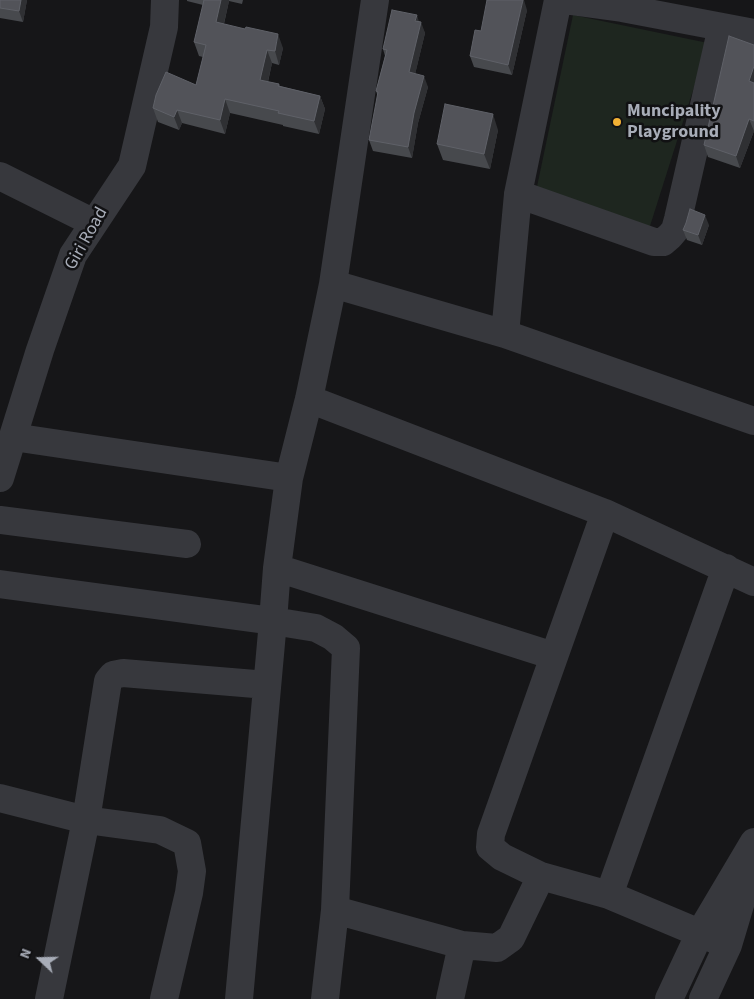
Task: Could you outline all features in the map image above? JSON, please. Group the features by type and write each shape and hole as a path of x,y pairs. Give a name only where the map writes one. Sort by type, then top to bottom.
{"street":[{"name":"Giri Road","path":"0,478 40,350 73,255 132,166 164,27 165,0"},
{"path":"239,999 277,568 288,478 309,399 333,284 375,0"},
{"path":"505,334 518,194 558,0"},
{"path":"563,0 622,8 754,33"},
{"path":"518,194 654,242 663,242 675,230 722,27"},
{"path":"0,176 94,223"},
{"path":"333,284 505,334 754,421"},
{"path":"309,399 604,513 754,582"},
{"path":"13,436 288,478"},
{"path":"604,513 491,834 490,847 502,857 540,876 609,895 728,945"},
{"path":"0,520 187,544"},
{"path":"277,568 554,656"},
{"path":"609,895 726,568"},
{"path":"0,584 316,628 333,637 346,648 335,910 325,999"},
{"path":"49,999 86,820 108,681 114,675 123,673 267,684"},
{"path":"0,798 86,820 160,830 187,843 192,870 189,893 164,999"},
{"path":"669,999 700,934 754,842"},
{"path":"704,999 728,945 746,886 754,875"},
{"path":"335,910 462,945 497,948 511,938 540,876"},
{"path":"450,999 462,945"}],"shaded area":[{"name":"Muncipality Playground","path":"573,15 708,43 650,226 534,201"}],"building":[{"path":"0,0 21,0 19,11 0,8"},
{"path":"204,0 221,0 216,22 278,34 275,51 267,50 260,80 320,96 314,121 225,99 220,120 177,110 174,117 153,108 156,95 166,72 196,85 206,45 194,42"},
{"path":"487,0 523,0 508,65 470,56 475,30 481,31"},
{"path":"392,10 417,15 415,21 421,22 409,72 424,76 414,113 408,147 369,140 378,92 376,91 387,50 383,49"},
{"path":"729,36 754,45 754,66 749,81 754,83 754,121 749,119 736,156 704,145"},
{"path":"445,104 493,114 484,154 437,144"},
{"path":"690,209 705,215 698,235 683,230"}],"place":[{"name":"Muncipality Playground","path":"617,122"}]}
